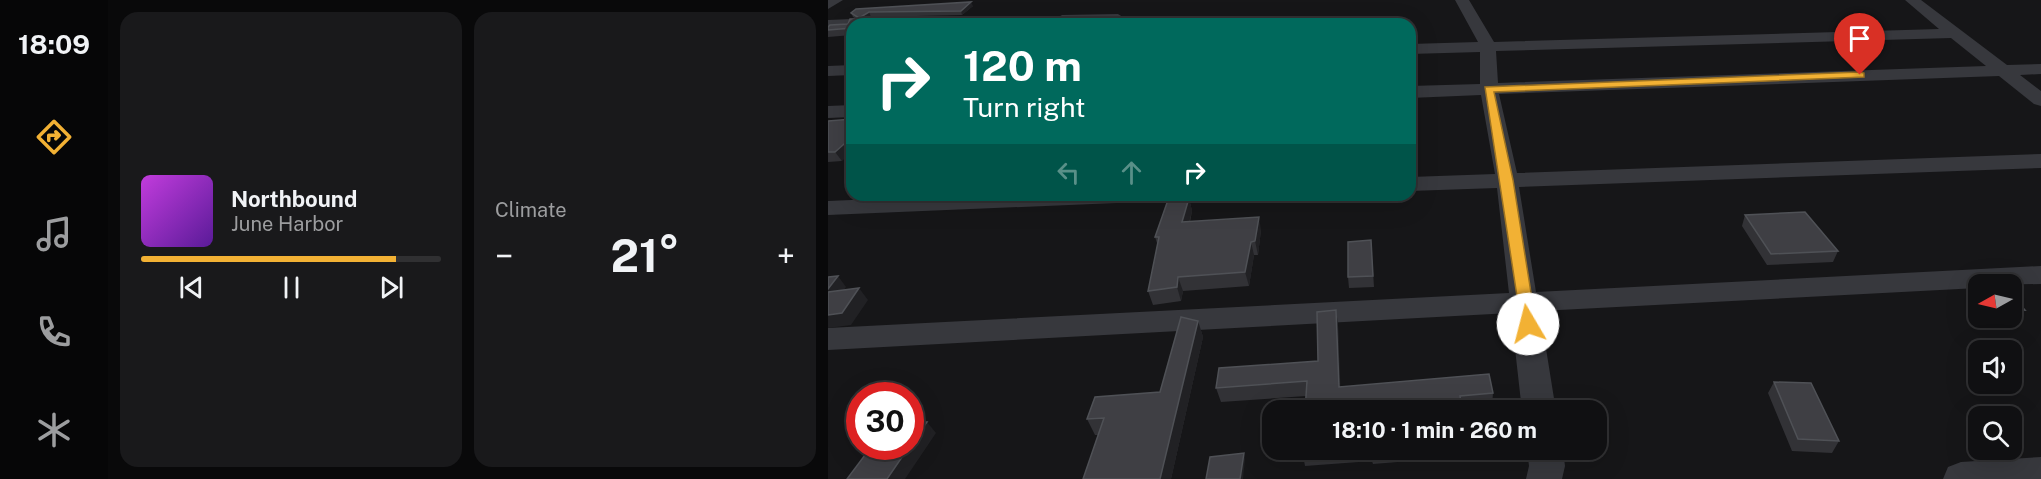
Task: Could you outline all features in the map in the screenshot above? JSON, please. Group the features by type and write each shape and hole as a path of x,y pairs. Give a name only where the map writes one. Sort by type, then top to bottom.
{"street":[{"path":"828,5 836,0"},
{"path":"1462,0 1488,46 1489,89 1507,180 1538,400"},
{"path":"1911,0 2041,100"},
{"path":"1095,18 1119,17"},
{"path":"828,25 846,24"},
{"path":"1416,49 1953,33"},
{"path":"1416,92 2041,69"},
{"path":"829,71 846,70"},
{"path":"828,112 846,111"},
{"path":"1416,184 2041,161"},
{"path":"828,208 996,201"},
{"path":"828,339 2041,274"},
{"path":"1544,479 1546,460"},
{"path":"1961,479 2041,473"}],"building":[{"path":"971,2 961,11 869,12 859,18 851,13 856,9"},
{"path":"846,24 846,28 828,30 830,25"},
{"path":"846,120 846,142 835,152 828,152 828,121"},
{"path":"1168,201 1188,201 1182,222 1259,217 1255,241 1251,242 1245,272 1178,277 1177,287 1148,291 1159,237 1155,237"},
{"path":"1805,212 1838,251 1771,254 1745,215"},
{"path":"1371,240 1373,276 1348,277 1348,242"},
{"path":"838,276 828,289 828,277"},
{"path":"859,288 842,313 828,315 828,292"},
{"path":"1336,310 1339,387 1489,374 1493,393 1460,396 1461,400 1306,400 1307,381 1216,388 1219,368 1318,361 1317,312"},
{"path":"1181,317 1198,321 1160,479 1083,479 1104,418 1087,419 1095,397 1160,392"},
{"path":"1774,382 1811,383 1839,441 1798,439"},
{"path":"1244,453 1240,479 1206,479 1210,457"},
{"path":"861,460 900,460 887,479 847,479"}],"route":[{"path":"1528,324 1507,180 1489,89 1860,75"}]}
